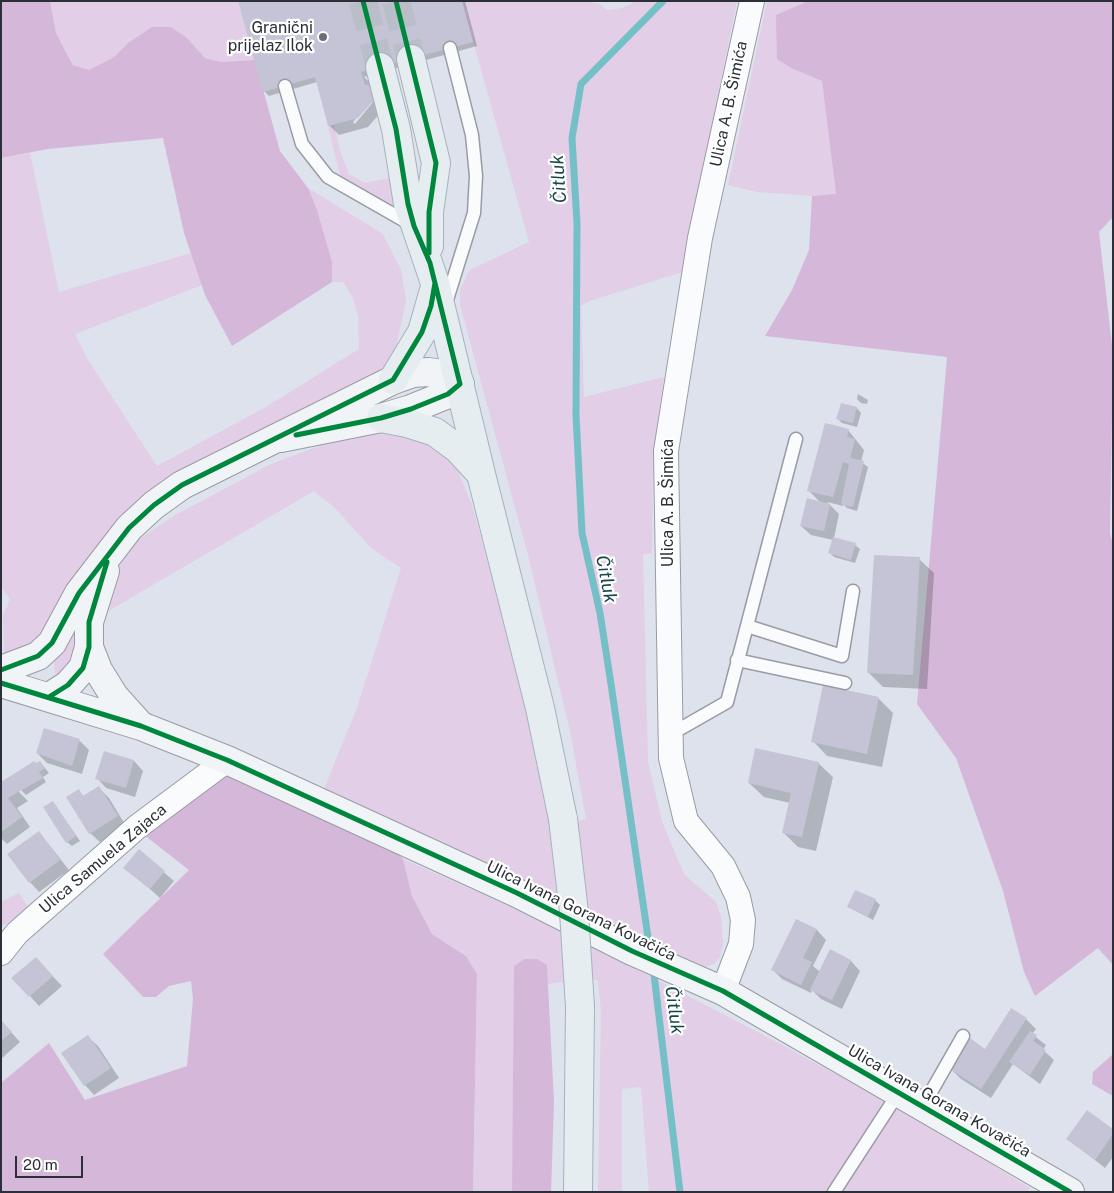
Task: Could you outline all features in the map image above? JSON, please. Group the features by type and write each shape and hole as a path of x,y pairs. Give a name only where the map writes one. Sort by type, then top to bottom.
{"main road":[{"path":"393,380 422,332 431,306 433,273 429,212 436,163 411,59"},
{"path":"380,67 396,130 408,204 414,226 433,273 480,474 538,698 563,819 574,912 580,1007 578,1192"},
{"path":"111,551 89,622 89,647 83,668 68,685 49,697 44,676 52,643 79,593 111,551 129,528 154,505 182,485 281,438 393,380 413,373 428,372 443,374 460,384"},
{"path":"281,438 380,418 431,402 460,384"},
{"path":"380,418 407,423 434,432 458,449 480,474"},
{"path":"1,670 38,656 52,643"},
{"path":"89,647 98,670 114,696 141,726"},
{"name":"Ulica Ivana Gorana Kovačića","path":"1,684 141,726 227,760 517,893 632,951 723,991 1070,1192"}],"street":[{"name":"Ulica A. B. Šimića","path":"723,991 742,944 742,920 738,897 723,866 686,821 671,758 666,451 700,238 752,1"},
{"name":"Ulica Samuela Zajaca","path":"1,953 9,934 137,827 227,760"}],"lane":[{"path":"443,313 474,213 476,176 472,135 450,48"},
{"path":"285,86 302,144 328,177 414,226"},
{"path":"671,734 727,702 796,439"},
{"path":"747,626 842,656 853,590"},
{"path":"738,660 845,683"},
{"path":"923,1106 963,1036"},
{"path":"834,1192 899,1092"}],"shaded area":[{"path":"1,1 50,1 56,33 73,65 89,70 114,57 128,43 152,27 171,27 187,38 205,58 221,62 255,60 280,151 308,188 317,210 332,262 332,282 232,346 205,295 184,233 163,138 48,149 1,158"},
{"path":"50,1 238,1 255,60 221,62 205,58 187,38 128,43 114,57 89,70 74,65 56,33"},
{"path":"462,1 588,1 602,5 606,10 623,8 636,1 737,1 682,272 590,301 581,306 584,397 664,377 653,455 652,554 643,554 648,762 662,821 685,875 716,902 721,917 723,944 720,957 714,964 705,967 689,964 322,794 357,708 401,568 371,548 335,508 314,491 103,614 110,582 127,555 138,540 172,517 269,465 342,437 382,428 423,437 455,464 472,505 511,646 548,794 551,826 586,819 570,731 528,555 460,305 460,289 470,270 529,242"},
{"path":"767,1 808,1 776,15 791,68 822,81 836,195 812,196 757,192 728,185"},
{"path":"808,1 1113,1 1113,217 1099,232 1113,354 1110,533 1113,545 1113,965 1098,948 1035,996 1024,972 1003,891 956,758 917,704 947,357 765,336 792,290 809,250 812,196 836,194 822,81 791,68 777,59 776,15"},
{"path":"334,124 340,151 349,174 365,183 395,177 397,205 389,205 340,175 328,126"},
{"path":"30,153 59,292 191,253 202,285 75,334 88,360 157,466 266,407 359,349 358,316 352,296 343,282 332,282 332,262 308,188 383,234 401,270 406,301 395,352 386,366 353,387 198,469 44,634 23,650 4,657 3,615 10,599 1,586 1,158"},
{"path":"82,613 74,660 59,676 55,673 54,662 58,651"},
{"path":"216,777 230,777 250,783 393,847 403,859 412,896 432,934 466,956 477,974 473,1192 1,1192 1,1083 49,1043 85,1100 187,1066 193,999 191,981 169,986 156,997 143,997 103,954 189,870 144,835"},
{"path":"403,859 547,923 771,1039 904,1111 1030,1188 1027,1192 649,1192 641,1087 622,1089 622,1192 598,1192 601,1011 598,981 592,978 548,984 547,965 514,1079 512,1192 473,1192 477,974 466,956 432,934 412,896"},
{"path":"19,893 31,912 1,926 1,902"},
{"path":"525,959 537,959 547,965 554,1102 551,1192 512,1192 514,966"},
{"path":"1113,1054 1113,1096 1092,1084 1093,1072"}],"building":[{"path":"238,1 462,1 473,42 361,72 365,85 369,85 373,101 358,118 328,126 315,77 263,92"},
{"path":"841,403 857,407 853,423 836,419"},
{"path":"825,423 849,429 847,437 855,439 850,458 864,461 853,507 841,504 849,464 843,462 833,497 807,491"},
{"path":"807,498 830,504 824,531 800,526"},
{"path":"833,537 856,543 851,560 828,553"},
{"path":"874,555 920,557 913,675 867,673"},
{"path":"823,685 879,697 867,754 811,742"},
{"path":"44,728 80,739 72,766 36,753"},
{"path":"755,748 819,762 802,837 782,833 791,793 748,783"},
{"path":"104,751 134,760 126,788 95,779"},
{"path":"34,761 36,763 40,761 45,768 39,772 43,778 8,798 22,817 1,832 1,782"},
{"path":"99,786 118,816 89,834 66,797 79,789 83,796"},
{"path":"53,801 76,836 66,843 43,807"},
{"path":"39,831 60,860 29,883 7,854"},
{"path":"139,849 165,871 150,889 123,868"},
{"path":"855,890 876,899 868,917 847,907"},
{"path":"796,919 817,929 803,958 812,962 801,985 771,970"},
{"path":"830,949 851,960 832,1000 810,990"},
{"path":"36,957 53,976 29,997 11,978"},
{"path":"1011,1008 1027,1018 981,1089 950,1069 970,1038 985,1049"},
{"path":"1,1020 12,1032 1,1041"},
{"path":"1030,1031 1037,1035 1033,1041 1046,1050 1030,1075 1009,1062"},
{"path":"88,1035 111,1068 84,1086 61,1053"},
{"path":"1087,1110 1113,1129 1113,1134 1095,1160 1066,1139"}],"waterway":[{"name":"Čitluk","path":"650,951 600,613 582,533 576,415 577,223 572,138 581,84 663,1"},
{"name":"Čitluk","path":"653,966 680,1192"}],"tunnel":[{"path":"363,1 380,67"},
{"path":"396,1 411,59"}],"cycle path":[{"path":"296,435 381,418 411,409 448,394 460,384 430,263 414,226 408,204 396,129 363,1"},
{"path":"396,1 436,163 429,212 429,253"},
{"path":"1,670 38,656 52,643 79,593 129,528 154,505 182,485 393,380 422,332 431,306 435,283"},
{"path":"49,697 68,685 83,668 89,647 89,622 107,562"},
{"path":"1,683 141,726 227,760 517,893 632,951 723,991 1070,1192"}],"place":[{"name":"Granični prijelaz Ilok","path":"323,37"}]}
